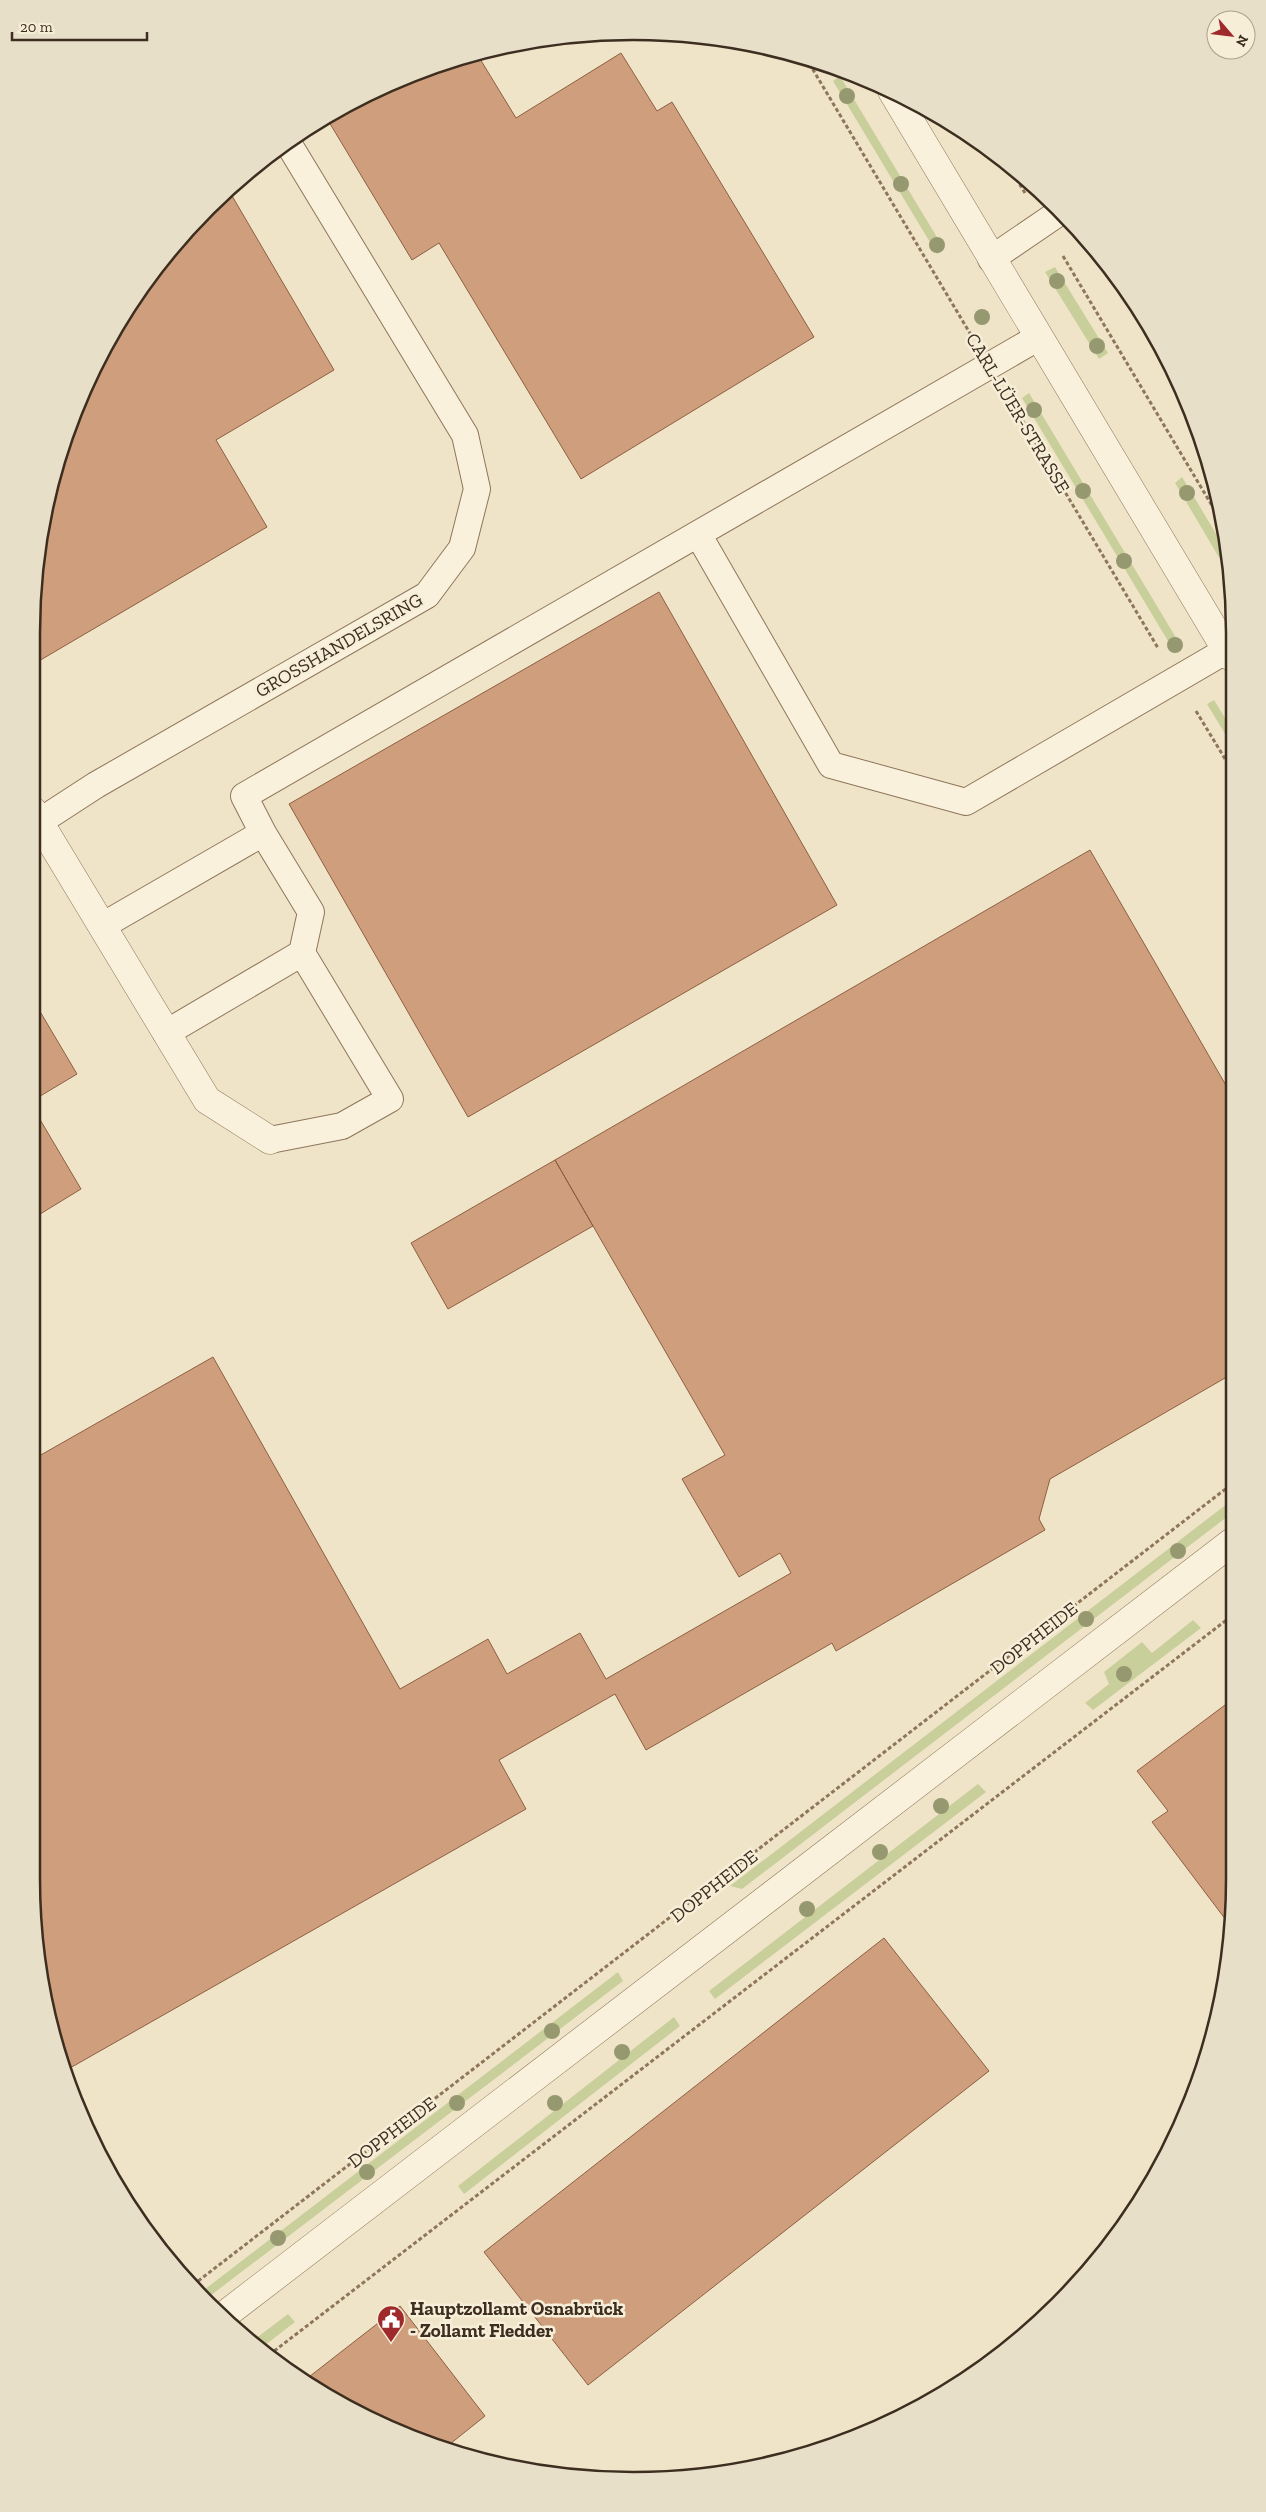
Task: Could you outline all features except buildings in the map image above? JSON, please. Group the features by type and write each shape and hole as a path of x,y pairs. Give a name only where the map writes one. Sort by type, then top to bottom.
{"street":[{"path":"899,103 1226,650"},
{"path":"40,823 206,1100 270,1140"},
{"path":"229,2312 1226,1547"}],"lane":[{"name":"GROSSHANDELSRING","path":"40,814 96,786 427,595 462,548 477,489 465,435 292,149"},
{"path":"992,259 1051,218"},
{"path":"270,1140 342,1126 390,1099 302,953 311,912 263,833 244,796 1039,337"},
{"path":"698,534 830,764 966,802 1177,679 1226,654"},
{"path":"102,926 263,833"},
{"path":"166,1033 302,953"}],"path":[{"name":"CARL-LÜER-STRASSE","path":"812,67 1226,760"},
{"path":"1033,196 1051,218 1212,505"},
{"name":"DOPPHEIDE","path":"198,2281 1226,1489"},
{"path":"274,2351 1226,1620"}],"green space":[{"path":"839,77 841,78 944,249 937,254 833,81"},
{"path":"1055,267 1108,353 1099,359 1045,272"},
{"path":"1029,393 1181,646 1174,651 1022,398"},
{"path":"1182,477 1218,537 1222,562 1175,483"},
{"path":"1214,700 1226,720 1226,735 1207,704"},
{"path":"1226,1505 1226,1518 742,1889 730,1886"},
{"path":"1193,1620 1201,1628 1093,1710 1085,1703 1109,1684 1104,1672 1142,1642 1152,1653"},
{"path":"978,1784 986,1792 715,1999 709,1991"},
{"path":"618,1972 623,1981 211,2295 205,2289"},
{"path":"674,2017 680,2026 464,2194 458,2186"},
{"path":"288,2314 295,2322 266,2344 257,2337"}],"place":[{"name":"Hauptzollamt Osnabrück - Zollamt Fledder","path":"391,2343"}]}
